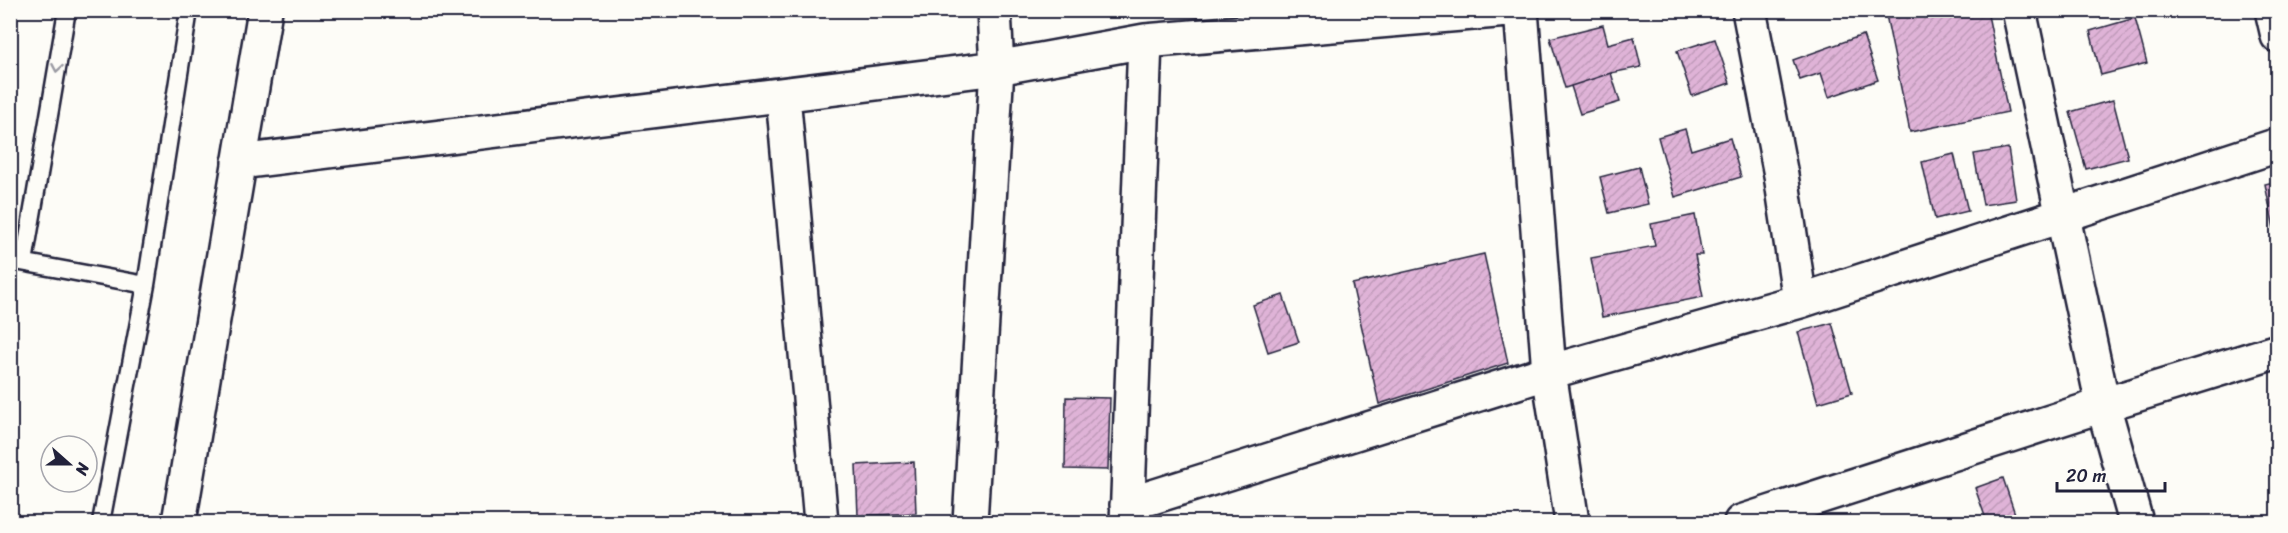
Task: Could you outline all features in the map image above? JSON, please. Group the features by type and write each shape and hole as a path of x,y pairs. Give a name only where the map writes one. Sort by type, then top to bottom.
{"street":[{"path":"179,522 265,10"},
{"path":"970,522 997,68 994,10"},
{"path":"240,162 997,68 1144,41 1508,10"},
{"path":"1521,10 1549,372 1572,522"},
{"path":"1749,10 1781,175 1800,301"},
{"path":"2019,10 2103,405 2136,522"},
{"path":"2272,10 2277,36"},
{"path":"1144,41 1127,513 1549,372 1800,301 2277,145"},
{"path":"783,95 821,522"},
{"path":"1741,522 2277,351"}],"lane":[{"path":"67,10 17,261 146,285"},
{"path":"101,522 146,285 189,10"}],"building":[{"path":"1885,10 1987,10 2008,112 1910,132"},
{"path":"2135,18 2147,63 2101,75 2090,31"},
{"path":"1603,25 1608,44 1634,37 1641,67 1611,73 1565,88 1550,38"},
{"path":"1863,35 1878,80 1829,97 1821,73 1800,80 1793,60"},
{"path":"1715,39 1730,83 1692,96 1677,51"},
{"path":"1611,73 1620,102 1580,114 1571,86"},
{"path":"2113,100 2128,158 2086,169 2070,112"},
{"path":"1685,129 1691,150 1730,138 1741,177 1675,197 1658,137"},
{"path":"2008,148 2016,200 1983,205 1974,154"},
{"path":"1954,154 1968,211 1935,219 1922,162"},
{"path":"1639,167 1648,204 1609,213 1600,177"},
{"path":"2278,181 2278,244 2277,244 2265,184"},
{"path":"1695,215 1702,255 1695,255 1703,297 1602,317 1591,258 1655,246 1651,224"},
{"path":"1484,254 1508,363 1379,404 1352,284"},
{"path":"1283,295 1299,342 1268,352 1253,305"},
{"path":"1832,323 1852,393 1818,403 1798,332"},
{"path":"1066,397 1110,398 1108,470 1065,469"},
{"path":"914,462 916,513 858,516 856,465"},
{"path":"2003,478 2017,520 1987,522 1975,488"}]}
